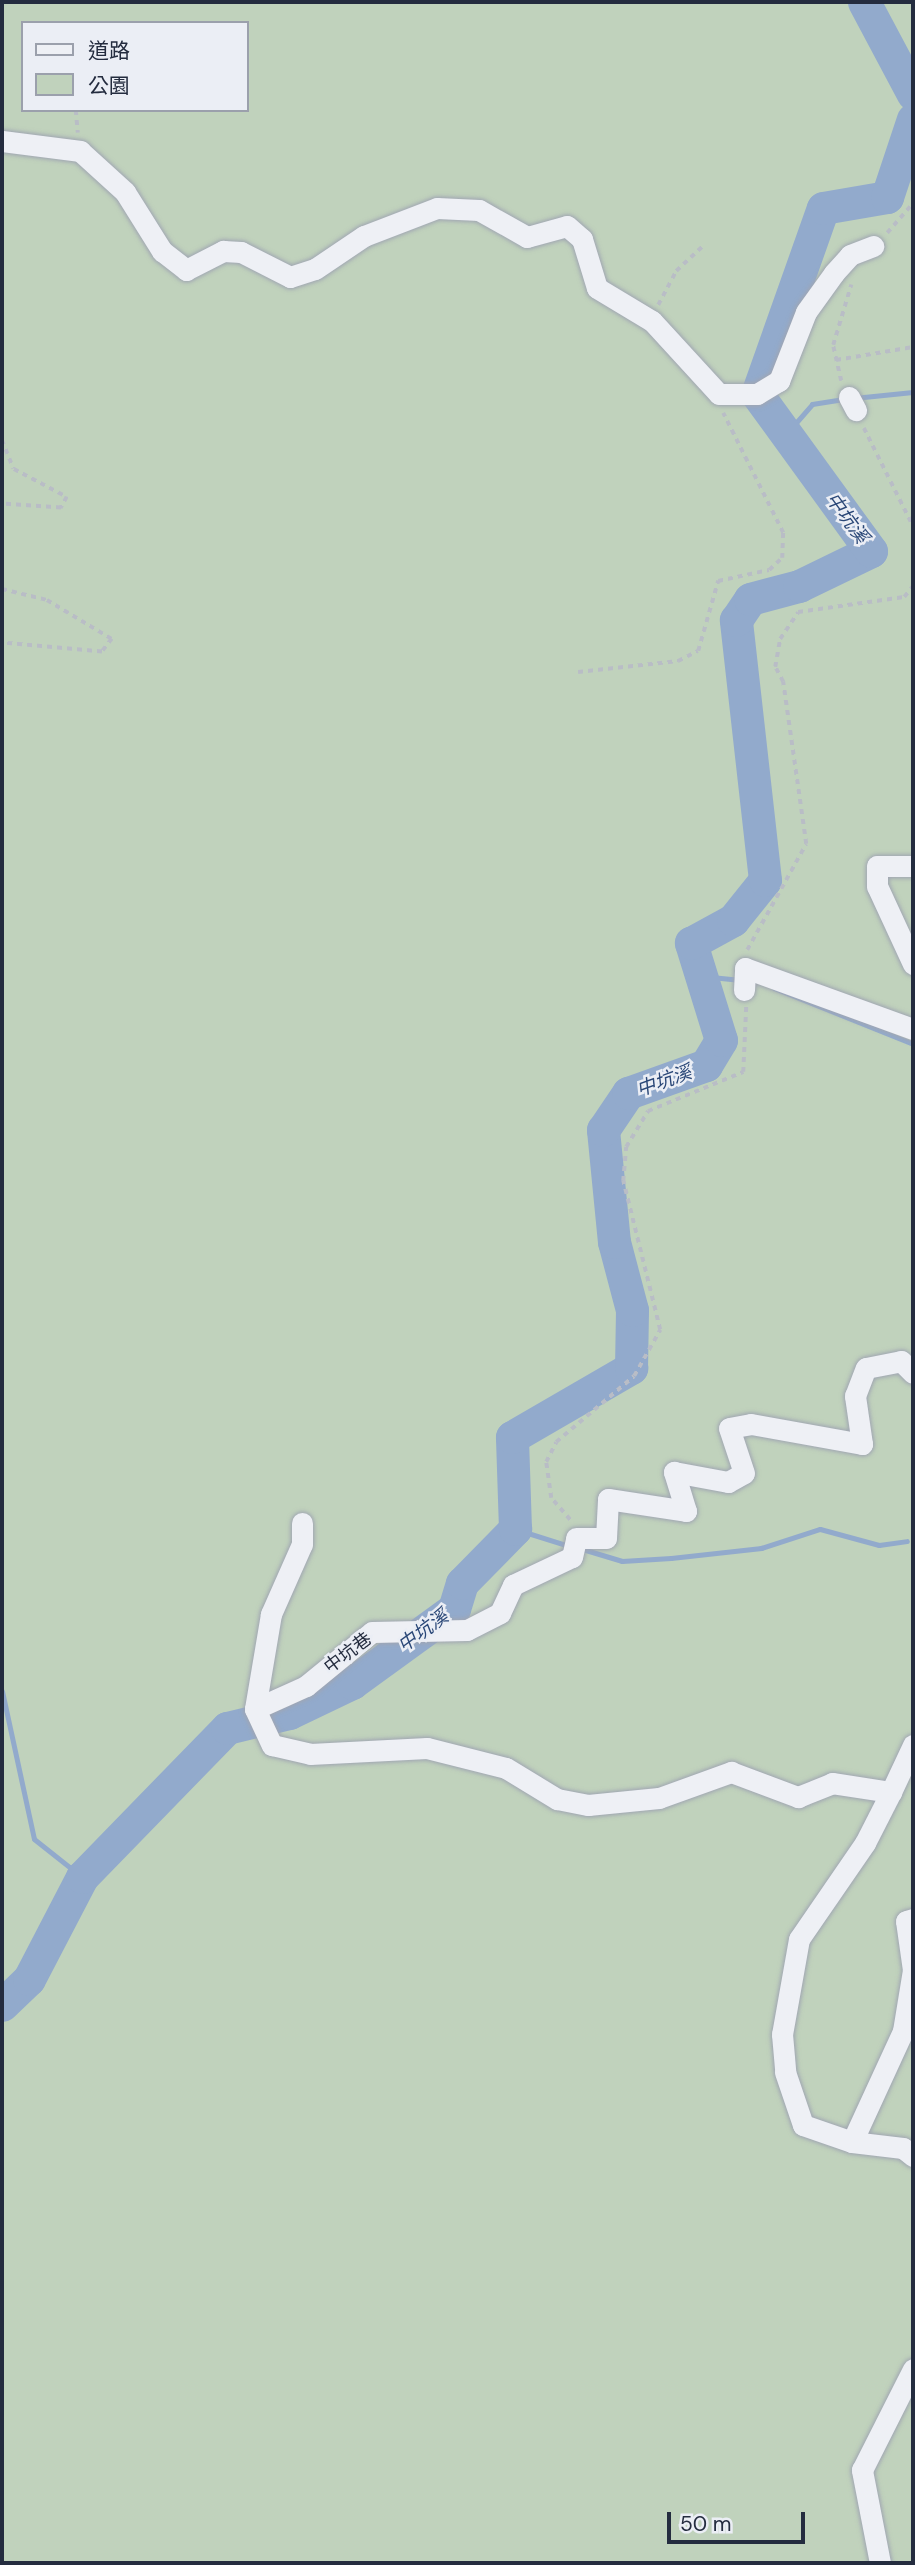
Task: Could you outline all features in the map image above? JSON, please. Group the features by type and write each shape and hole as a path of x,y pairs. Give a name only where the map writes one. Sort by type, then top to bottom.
{"street":[{"path":"2,141 80,151 125,192 162,251 186,270 223,251 241,252 290,277 315,269 364,236 437,208 479,210 527,237 567,226 582,239 597,288 652,321 719,394 757,394 779,381 806,312 850,255 873,246"},
{"path":"913,866 877,866 877,886 913,964"},
{"path":"744,990 745,968 913,1029"},
{"name":"中坑巷","path":"255,1710 306,1686 372,1632 467,1630 500,1613 513,1585 575,1544 606,1538 608,1499 686,1511 674,1472 728,1482 744,1473 729,1427 751,1424 862,1444 856,1396 866,1368 901,1361 913,1373"},
{"path":"302,1523 302,1544 271,1614 255,1710 272,1745 310,1754 427,1748 506,1768 557,1799 589,1805 659,1798 731,1772 798,1797 832,1783 891,1792"},
{"path":"913,1745 865,1843 799,1939 782,2034 785,2072 803,2125 852,2142 903,2148 913,2156"},
{"path":"852,2142 903,2031 912,1970 906,1922 913,1919"},
{"path":"880,2563 862,2470 913,2369"}],"path":[{"path":"873,246 913,203"},
{"path":"652,321 676,271 703,246"},
{"path":"854,278 838,315 836,360 853,403 913,526"},
{"path":"2,334 2,349"},
{"path":"836,360 913,347"},
{"path":"578,672 678,661 698,651 718,581 769,570 782,558 783,533 719,394"},
{"path":"2,440 13,469 66,497 61,508 2,505"},
{"path":"745,968 754,934 806,844 783,682 775,667 780,639 798,612 904,597 913,586"},
{"path":"2,589 47,600 112,639 102,652 2,643"},
{"path":"575,1544 575,1526 551,1499 546,1462 556,1442 634,1376 660,1330 623,1181 626,1147 648,1111 743,1073 744,990"}],"green space":[{"path":"2,2 913,2 913,2563 2,2563"}],"waterway":[{"name":"中坑溪","path":"864,2 913,94"},
{"name":"中坑溪","path":"2,2005 29,1979 82,1877 227,1728 289,1713 352,1683 454,1609 462,1583 515,1529 512,1437 631,1368 632,1310 614,1242 603,1130 628,1093 706,1065 721,1040 691,943 733,920 765,880 736,620 750,599 799,586 871,551 757,394 823,208 887,197 913,119"},
{"path":"854,398 913,392"},
{"path":"787,433 812,404 844,399"},
{"path":"701,976 741,980"},
{"path":"774,988 913,1044"},
{"path":"515,1529 569,1546"},
{"path":"579,1548 622,1561 761,1548 820,1529 879,1545 907,1541"},
{"path":"2,1691 34,1839 82,1877"}]}
